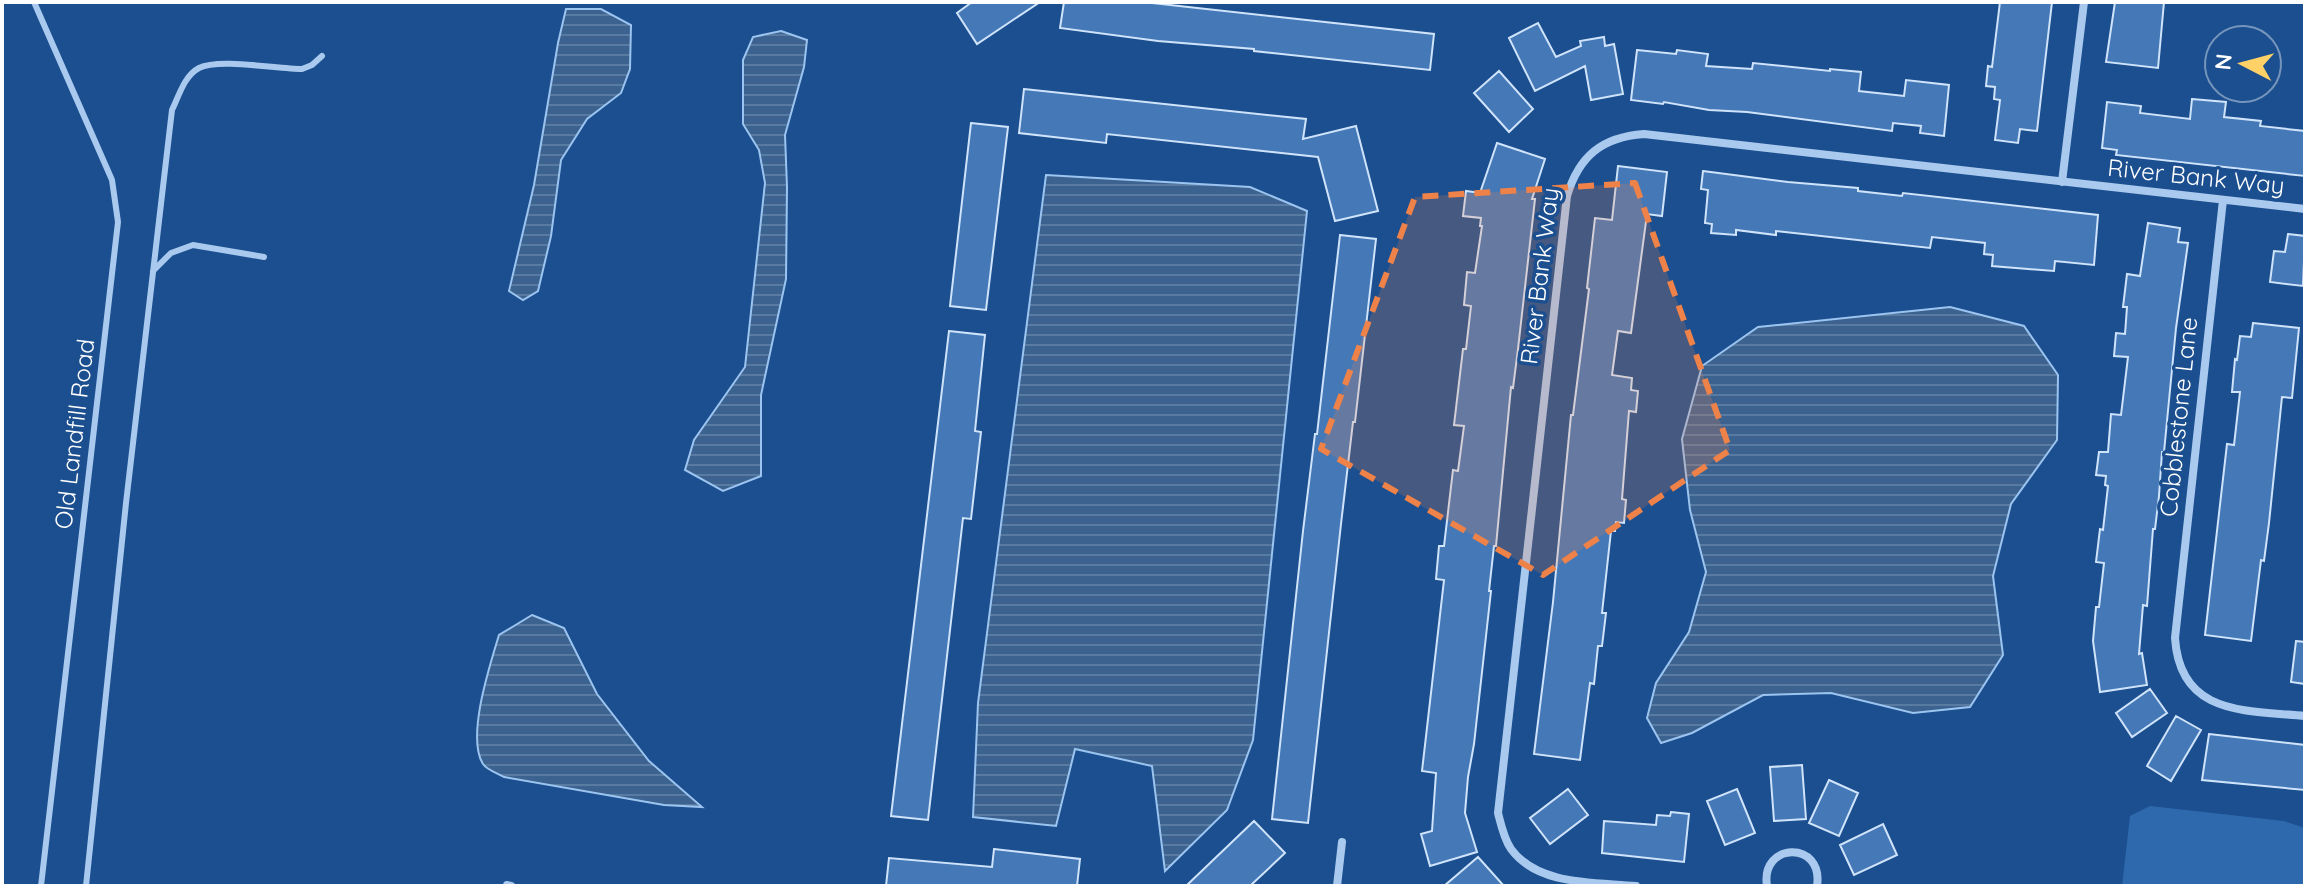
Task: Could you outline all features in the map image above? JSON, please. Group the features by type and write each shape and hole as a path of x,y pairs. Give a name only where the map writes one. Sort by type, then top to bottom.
{"street":[{"path":"2062,182 2084,2"},
{"name":"River Bank Way","path":"1636,886 1555,877 1537,870 1522,861 1511,848 1498,813 1567,196 1582,162 1612,140 1644,134 2305,209"},
{"name":"Cobblestone Lane","path":"2223,200 2175,638 2176,652 2184,674 2210,701 2223,707 2305,716"},
{"path":"1337,886 1342,842"},
{"path":"1767,886 1769,865 1782,854 1790,852 1806,856 1813,862 1817,869 1817,886"}],"lane":[{"name":"Old Landfill Road","path":"34,2 112,180 118,222 41,886"},
{"path":"86,886 172,110 186,80 200,68 222,63 302,69 322,56"},
{"path":"153,271 171,253 193,245 264,257"}],"highlighted area":[{"path":"1635,183 1730,450 1543,575 1321,449 1415,197"}],"shaded area":[{"path":"566,9 601,9 631,25 630,69 621,93 587,119 561,160 551,236 538,291 523,300 509,291 534,185"},
{"path":"781,31 807,40 804,67 785,135 786,279 761,395 761,476 723,491 685,470 694,440 745,367 765,183 759,150 743,124 743,60 753,37"},
{"path":"1046,175 1250,187 1307,211 1253,740 1227,810 1165,871 1152,766 1075,749 1056,826 973,817 978,703"},
{"path":"1950,307 2024,326 2058,375 2057,440 2011,504 1993,576 2003,655 1970,707 1913,713 1831,693 1763,695 1692,733 1661,743 1647,718 1656,683 1689,632 1706,572 1690,510 1682,439 1702,366 1758,327"},
{"path":"532,615 564,628 597,694 649,761 702,807 664,805 504,777 483,764 478,752 478,719 499,635"},
{"path":"2150,806 2284,821 2305,828 2305,886 2122,886 2130,816"}],"building":[{"path":"972,2 1040,2 977,44 957,13"},
{"path":"1064,2 1143,2 1434,34 1430,70 1060,28"},
{"path":"2000,2 2052,2 2037,131 2020,129 2018,143 1995,140 2000,100 1994,99 1995,87 1986,86 1988,66 1992,67"},
{"path":"2115,2 2164,2 2158,68 2106,62"},
{"path":"1538,23 1556,57 1581,46 1580,41 1604,37 1605,46 1614,44 1623,94 1591,100 1585,66 1535,91 1509,38"},
{"path":"1637,50 1708,54 1706,66 1752,69 1753,63 1861,72 1859,91 1904,96 1906,80 1949,85 1944,136 1920,133 1921,126 1893,123 1892,131 1631,100"},
{"path":"1499,71 1533,109 1509,132 1474,93"},
{"path":"1024,89 1306,119 1303,139 1356,126 1378,211 1335,221 1318,157 1107,134 1106,143 1019,133"},
{"path":"2192,99 2203,100 2203,104 2226,104 2224,117 2261,121 2260,126 2305,131 2305,176 2116,155 2117,150 2102,148 2107,102 2141,106 2140,113 2190,119"},
{"path":"971,123 1008,127 986,310 950,306"},
{"path":"1497,143 1545,159 1532,199 1535,199 1468,777 1465,813 1477,852 1430,866 1421,834 1432,831 1436,773 1422,771 1444,580 1436,579 1439,546 1444,546 1453,470 1458,471 1464,426 1454,425 1471,306 1464,305 1467,272 1475,273 1482,226 1481,218 1463,216 1466,191 1480,193"},
{"path":"1618,166 1667,172 1662,216 1647,214 1631,333 1618,331 1612,375 1632,378 1631,390 1638,391 1636,412 1629,411 1622,499 1626,500 1624,523 1616,522 1615,531 1611,531 1602,613 1606,613 1602,646 1598,646 1594,684 1590,683 1580,760 1534,754 1595,218 1612,220"},
{"path":"1703,171 1858,188 1858,191 1902,196 1903,193 2098,215 2094,265 2055,261 2054,271 1992,266 1993,255 1984,254 1985,243 1932,237 1930,248 1776,231 1776,235 1736,230 1736,235 1711,233 1712,224 1705,223 1708,190 1701,189"},
{"path":"2148,223 2180,228 2178,242 2188,243 2153,529 2147,606 2143,605 2139,654 2142,653 2147,685 2100,692 2093,641 2104,563 2096,562 2108,486 2105,485 2106,476 2096,475 2099,452 2108,452 2111,414 2121,415 2128,357 2114,356 2116,333 2125,334 2127,307 2123,307 2127,274 2140,276"},
{"path":"2288,234 2305,236 2303,286 2270,282 2274,251 2285,252"},
{"path":"1340,235 1376,239 1308,823 1272,819 1303,531"},
{"path":"2253,323 2299,328 2292,398 2282,397 2269,523 2251,641 2205,635 2227,444 2234,445 2240,392 2232,392 2235,359 2240,336 2251,337"},
{"path":"949,331 985,335 975,431 981,432 971,519 963,518 928,820 891,816"},
{"path":"2296,641 2305,642 2305,684 2291,682"},
{"path":"2150,689 2167,713 2132,737 2116,713"},
{"path":"2176,716 2201,730 2171,781 2147,766"},
{"path":"2209,734 2305,745 2305,790 2202,780"},
{"path":"1802,765 1806,819 1774,821 1770,767"},
{"path":"1829,780 1858,793 1839,836 1809,823"},
{"path":"1568,789 1588,815 1550,844 1530,818"},
{"path":"1737,789 1755,833 1725,845 1707,801"},
{"path":"1671,812 1689,814 1684,862 1602,853 1604,821 1656,825 1657,815 1670,816"},
{"path":"1254,821 1285,853 1250,886 1186,886"},
{"path":"1883,824 1897,855 1854,875 1840,845"},
{"path":"994,849 1080,859 1077,886 886,886 889,858 992,867"},
{"path":"1478,857 1504,886 1444,886"}]}
